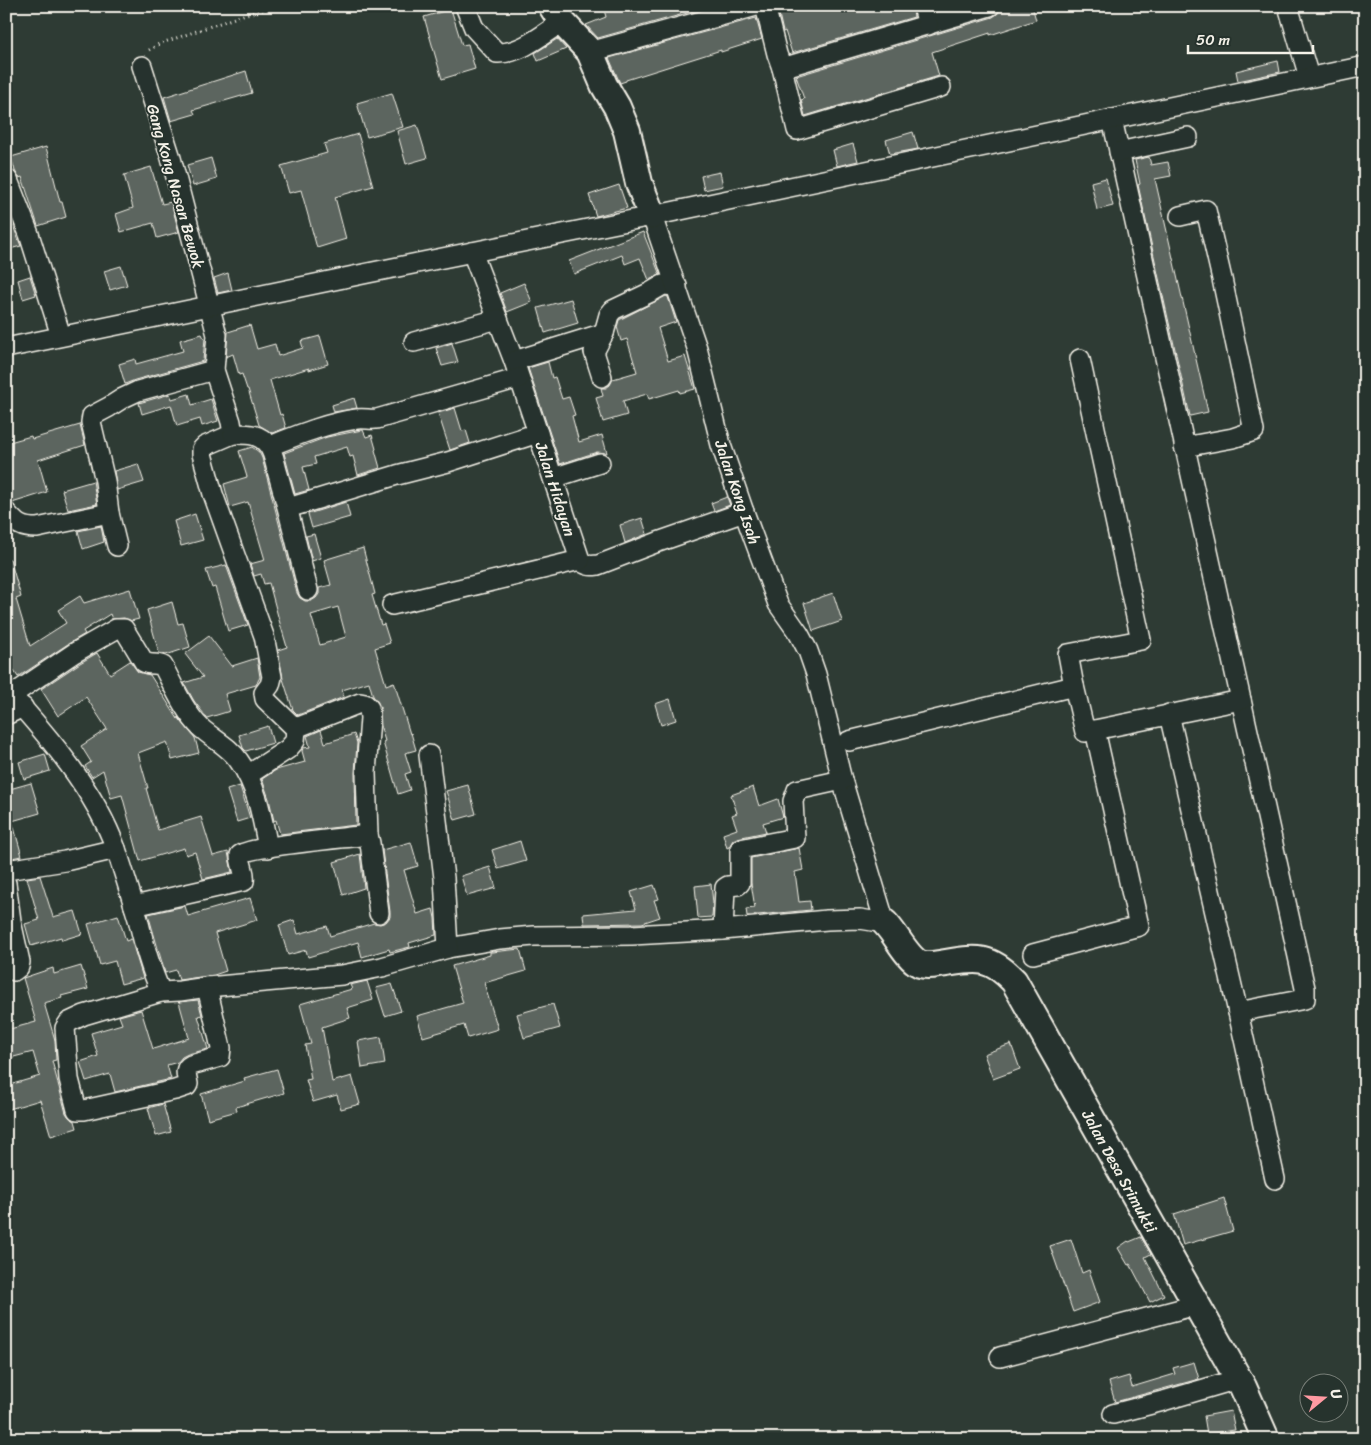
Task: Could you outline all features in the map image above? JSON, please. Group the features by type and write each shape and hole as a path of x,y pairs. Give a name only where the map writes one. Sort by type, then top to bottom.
{"street":[{"path":"465,6 474,28 497,53 526,45 557,14"},
{"path":"590,52 756,6"},
{"path":"765,6 797,130 941,87"},
{"path":"923,6 928,25"},
{"path":"782,68 990,6"},
{"path":"1288,6 1309,77"},
{"name":"Jalan Kong Isah","path":"557,14 590,52 627,131 639,183 677,286 697,348 721,445 744,512 778,604 799,634 816,674 842,780 885,923 914,960 920,964 933,965"},
{"name":"Gang Kong Nasan Bewok","path":"142,66 171,158 217,334 214,370"},
{"path":"6,348 652,216 1365,66"},
{"path":"1112,119 1305,988 1305,998 1238,1012"},
{"path":"1119,152 1188,137"},
{"path":"8,180 29,234 61,336"},
{"path":"1180,216 1206,210 1254,431 1233,438 1184,447"},
{"name":"Jalan Hidayan","path":"472,252 516,369 580,560"},
{"path":"602,377 594,352 613,310 664,285 677,286"},
{"path":"414,342 498,320"},
{"path":"270,446 341,423 359,419 377,419 516,369 604,333"},
{"path":"1080,359 1141,640 1068,654 1085,732 1240,700"},
{"path":"117,546 109,513 105,481 90,422 92,416 138,391 214,370 233,434"},
{"path":"288,508 397,475 448,462 538,433"},
{"path":"296,729 265,699 264,693 272,681 272,677 264,636 213,494 202,454 202,449 205,446 233,434 250,434 262,438 270,446 288,508 308,590"},
{"path":"553,478 600,463"},
{"path":"6,512 16,524 27,528 70,522 109,513"},
{"path":"392,605 580,560 589,566 598,565 744,512"},
{"path":"161,992 152,974 134,906 116,849 104,822 87,791 64,760 12,702 74,653 116,629 124,629 144,662 163,666 182,701 200,727 234,755 248,775 261,814 268,848"},
{"path":"849,741 1074,686"},
{"path":"248,775 288,749 294,740 296,729 301,726 360,703 368,706 370,718 366,773 368,836 379,913"},
{"path":"1169,714 1275,1180"},
{"path":"1032,954 1139,926 1095,730"},
{"path":"429,755 444,878 448,948"},
{"path":"723,930 725,888 740,883 740,849 795,838 793,801 797,790 842,780"},
{"path":"134,906 242,882 245,878 240,859 243,853 268,848 368,836"},
{"path":"6,870 66,861 116,849"},
{"path":"6,883 11,921 20,962 19,967 14,972"},
{"path":"207,987 221,1048 220,1057 186,1068 187,1086 77,1110 69,1079 66,1028 69,1022 84,1015 161,992 180,991 207,987 342,975 382,967 448,948 500,939 534,936 632,935 723,930 827,920 860,919 885,923"},
{"name":"Jalan Desa Srimukti","path":"933,965 982,960 1002,969 1014,981 1238,1379 1266,1439"},
{"path":"1000,1357 1196,1305"},
{"path":"1113,1414 1238,1379"}],"path":[{"path":"142,66 146,52 159,44 246,14 284,6"}],"building":[{"path":"603,6 704,6 705,8 598,38 586,25 606,17"},
{"path":"779,6 912,6 914,17 792,53 785,31 783,32 778,10 780,9"},
{"path":"1001,6 1032,6 1036,20 932,52 939,76 805,116 801,100 804,99 796,76 993,17 998,13"},
{"path":"451,9 462,45 468,44 475,69 442,79 424,17"},
{"path":"756,18 762,39 721,52 721,50 620,83 609,58"},
{"path":"557,39 566,49 538,61 535,53"},
{"path":"1278,61 1280,72 1238,81 1236,71"},
{"path":"246,71 252,93 193,110 195,114 171,121 164,97"},
{"path":"392,93 403,127 367,137 357,103"},
{"path":"417,125 427,158 406,164 397,131"},
{"path":"913,132 918,149 890,154 886,140"},
{"path":"358,134 373,186 335,197 346,239 317,248 301,190 289,193 281,166 327,153 324,144"},
{"path":"853,144 858,161 837,166 833,150"},
{"path":"46,147 60,202 62,202 66,217 38,226 22,177 19,178 15,171 11,157"},
{"path":"1149,157 1151,165 1168,162 1171,176 1155,179 1208,412 1190,416 1138,185 1140,184 1135,160"},
{"path":"211,158 217,179 193,186 187,165"},
{"path":"151,167 162,204 171,202 179,232 157,238 153,223 121,232 116,214 133,208 124,175"},
{"path":"720,172 723,186 704,190 701,176"},
{"path":"1106,178 1113,206 1097,210 1091,182"},
{"path":"619,185 627,208 596,216 589,195"},
{"path":"6,210 21,246 6,250"},
{"path":"643,232 660,275 649,280 640,258 625,264 622,255 574,274 569,261"},
{"path":"121,266 127,285 110,290 104,271"},
{"path":"228,273 232,290 218,293 214,278"},
{"path":"30,276 36,295 23,299 18,280"},
{"path":"524,283 532,302 507,312 500,293"},
{"path":"666,296 668,297 676,322 658,328 668,361 685,356 695,389 680,393 679,390 649,399 647,394 623,401 627,415 603,422 596,398 603,396 601,388 606,388 610,385 613,379 637,372 627,339 621,341 617,327 619,320"},
{"path":"571,299 578,323 545,333 538,308"},
{"path":"250,325 257,349 275,344 278,356 303,348 301,341 320,336 328,364 270,380 280,415 282,414 286,428 272,433 259,425 248,389 242,374 239,375 233,354 226,357 228,332"},
{"path":"202,334 205,338 203,361 125,384 119,364 135,359 136,364 183,351 180,340"},
{"path":"452,343 458,362 442,366 436,348"},
{"path":"548,362 552,378 555,377 562,399 569,397 575,415 572,416 579,442 602,435 607,453 597,452 560,464 528,368"},
{"path":"170,394 172,399 189,394 192,405 211,399 218,421 202,426 200,419 177,426 171,405 142,414 139,403"},
{"path":"354,398 357,408 334,412 332,405"},
{"path":"455,408 462,431 466,430 470,443 450,450 438,413"},
{"path":"80,425 85,445 38,460 47,492 12,503 6,501 6,443 31,436 32,439"},
{"path":"363,430 366,437 372,435 380,468 358,475 353,456 350,457 347,447 314,457 316,464 303,467 309,490 295,494 284,453 327,437"},
{"path":"252,447 259,452 262,458 297,593 300,598 305,601 311,601 319,594 319,588 331,585 324,560 363,548 375,594 372,595 381,625 384,624 390,643 375,648 386,685 394,682 416,750 405,753 411,772 405,774 410,790 398,794 383,742 385,741 381,728 380,707 373,696 369,682 342,690 344,697 298,715 293,710 283,679 278,650 287,647 269,583 264,584 261,574 254,576 250,564 265,560 248,502 230,507 224,484 247,477 239,451","holes":["338,607 346,637 320,645 311,615"]},
{"path":"138,464 144,482 117,490 114,471"},
{"path":"93,481 97,504 68,510 62,490"},
{"path":"727,497 730,505 714,511 711,503"},
{"path":"346,502 350,517 312,528 308,514"},
{"path":"195,514 203,540 181,546 174,521"},
{"path":"642,518 647,534 625,543 620,525"},
{"path":"101,526 104,542 83,549 78,531"},
{"path":"314,534 321,558 312,561 306,536"},
{"path":"6,559 10,559 21,597 16,599 30,646 66,623 58,610 80,596 84,603 130,589 139,619 131,621 124,618 112,619 110,614 83,631 85,634 18,677 6,659"},
{"path":"226,565 248,625 228,631 215,587 212,588 206,570"},
{"path":"833,593 842,621 813,631 804,603"},
{"path":"172,602 178,624 183,623 190,647 166,655 159,653 147,610"},
{"path":"209,636 232,666 257,658 260,677 256,685 225,694 230,711 207,718 194,701 184,683 203,677 185,654"},
{"path":"97,653 110,674 130,661 138,672 150,675 178,719 178,717 195,738 199,753 172,760 167,742 138,753 158,830 201,817 213,856 228,852 232,872 203,879 195,852 186,855 184,848 140,861 122,795 111,798 103,770 92,777 85,766 91,762 81,746 107,729 86,697 58,716 41,689"},
{"path":"670,699 676,720 661,725 655,704"},
{"path":"268,726 273,743 246,751 243,748 239,735"},
{"path":"321,730 325,743 354,734 357,743 355,773 356,825 280,834 276,820 274,821 262,779 276,770 305,762 303,748 310,747 307,736"},
{"path":"45,754 50,771 24,779 19,762"},
{"path":"31,783 40,813 12,821 6,801 6,790"},
{"path":"468,785 476,814 455,820 446,791"},
{"path":"240,786 250,818 237,822 227,790"},
{"path":"753,787 759,806 778,799 783,817 763,823 766,832 737,838 727,848 723,834 737,829 732,815 737,813 731,795"},
{"path":"10,813 22,856 6,859 6,814"},
{"path":"520,841 526,861 498,869 492,850"},
{"path":"411,842 418,866 404,870 417,914 433,909 436,935 409,943 410,947 390,952 389,949 362,957 358,942 308,957 306,950 288,955 279,925 294,920 298,934 327,926 330,936 374,923 386,922 390,917 390,912 382,850"},
{"path":"799,848 803,870 795,872 799,902 810,901 811,910 747,916 746,909 755,908 751,883 751,858"},
{"path":"360,854 364,888 343,895 334,862"},
{"path":"490,867 496,888 467,896 461,876"},
{"path":"40,876 53,917 75,911 82,934 62,940 61,937 31,946 25,924 39,920 27,878"},
{"path":"711,884 712,917 698,918 695,886"},
{"path":"654,885 659,899 654,900 660,917 642,923 584,924 583,914 636,909 631,892"},
{"path":"250,898 257,920 215,933 226,971 214,975 179,980 176,970 165,973 148,914 185,906 188,916"},
{"path":"118,915 126,941 131,939 143,978 121,984 115,961 100,965 88,924"},
{"path":"520,949 526,971 484,983 498,1029 468,1038 464,1025 423,1037 417,1016 463,1003 452,966 490,955 490,952"},
{"path":"81,966 88,989 61,996 62,998 44,1003 55,1040 56,1060 52,1061 66,1113 75,1121 77,1128 51,1136 40,1100 6,1110 6,1086 40,1076 33,1052 6,1059 6,1030 36,1022 23,978 53,968 54,974"},
{"path":"367,981 373,1000 347,1008 350,1018 322,1027 332,1082 352,1076 360,1104 341,1109 337,1095 313,1102 306,1080 311,1079 305,1045 311,1044 300,1004 352,989 350,985"},
{"path":"392,984 401,1011 385,1016 376,988"},
{"path":"198,1000 202,1015 198,1016 208,1049 188,1054 178,1062 167,1065 171,1079 115,1092 110,1074 86,1081 80,1062 98,1056 91,1033 122,1024 119,1016 141,1010 153,1049 189,1038 179,1002"},
{"path":"553,1004 560,1028 524,1038 517,1014"},
{"path":"381,1037 385,1064 362,1068 358,1041"},
{"path":"1011,1044 1020,1069 993,1079 984,1054"},
{"path":"277,1069 284,1093 236,1107 237,1111 208,1119 201,1094 245,1081 244,1078"},
{"path":"163,1104 171,1132 156,1136 148,1108"},
{"path":"1224,1198 1233,1231 1183,1245 1174,1214"},
{"path":"1141,1237 1151,1254 1145,1257 1164,1295 1150,1302 1130,1264 1128,1265 1118,1248 1128,1241"},
{"path":"1071,1239 1082,1273 1089,1270 1100,1302 1073,1312 1050,1246"},
{"path":"1194,1362 1199,1379 1115,1402 1109,1382 1129,1376 1132,1387 1175,1374 1173,1368"},
{"path":"1231,1411 1235,1430 1207,1434 1204,1416"}]}
